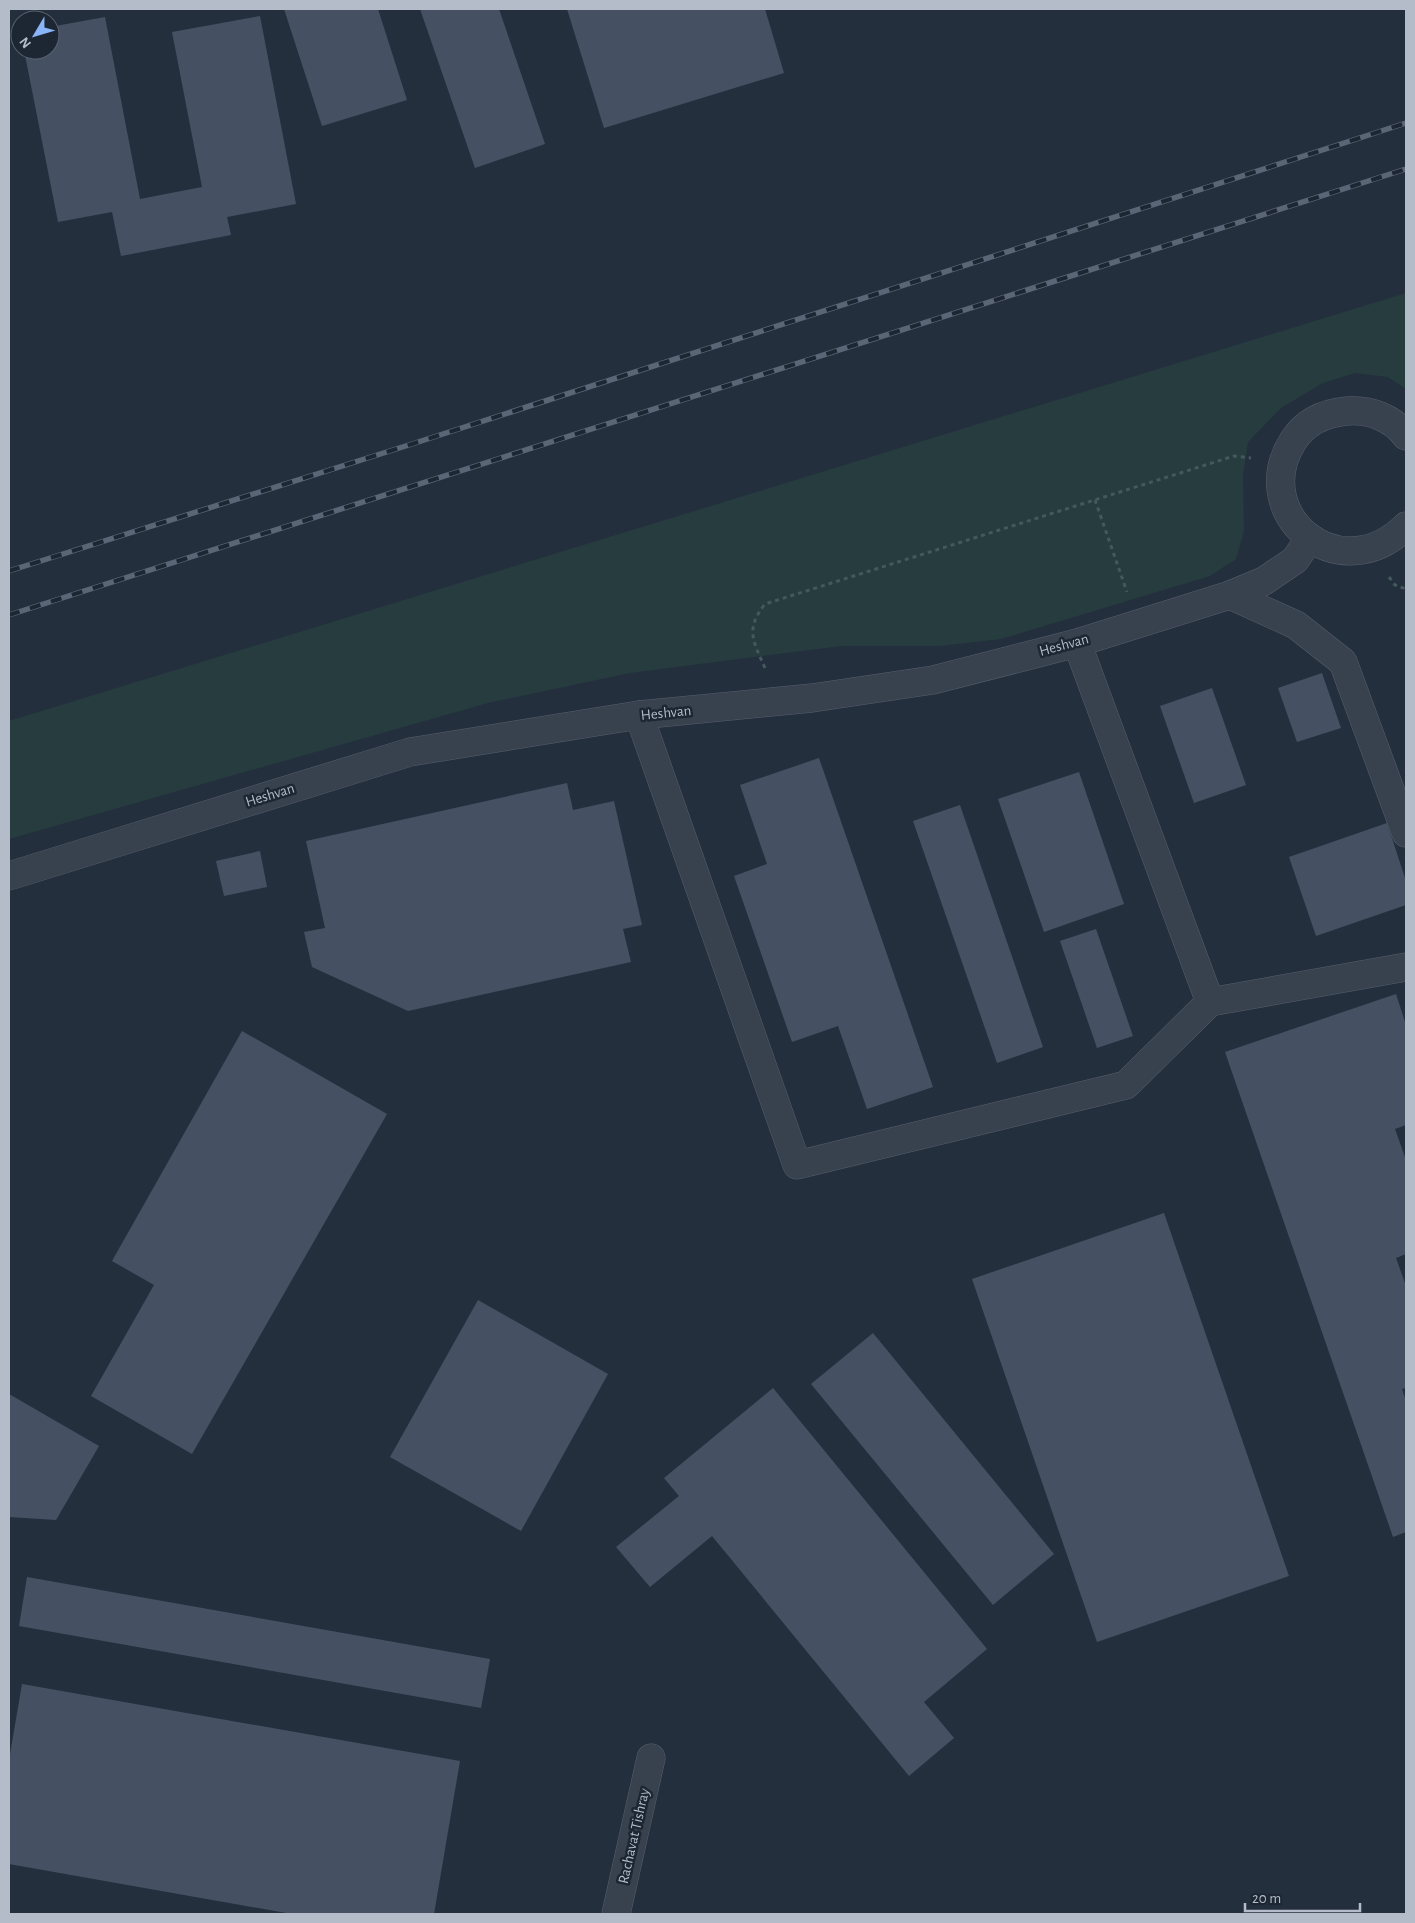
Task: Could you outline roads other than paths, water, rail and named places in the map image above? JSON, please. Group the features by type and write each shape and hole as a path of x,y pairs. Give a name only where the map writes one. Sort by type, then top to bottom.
{"street":[{"path":"1406,436 1382,416 1358,410 1334,412 1311,422 1297,435 1284,460 1281,489 1286,508 1296,525 1310,538 1327,548 1346,552 1370,550 1393,539 1406,526"},
{"name":"Heshvan","path":"9,876 410,752 639,715 780,702 933,680 1077,643 1230,595 1264,582 1295,560 1310,538"},
{"path":"1230,595 1296,626 1343,662 1406,833"},
{"path":"1077,643 1210,1002"},
{"path":"639,715 797,1165 1126,1085 1210,1002 1406,966"},
{"name":"Rachavat Tishray","path":"616,1914 651,1758"}],"railway":[{"path":"9,571 412,444 1406,123"},
{"path":"9,615 1406,169"}]}
